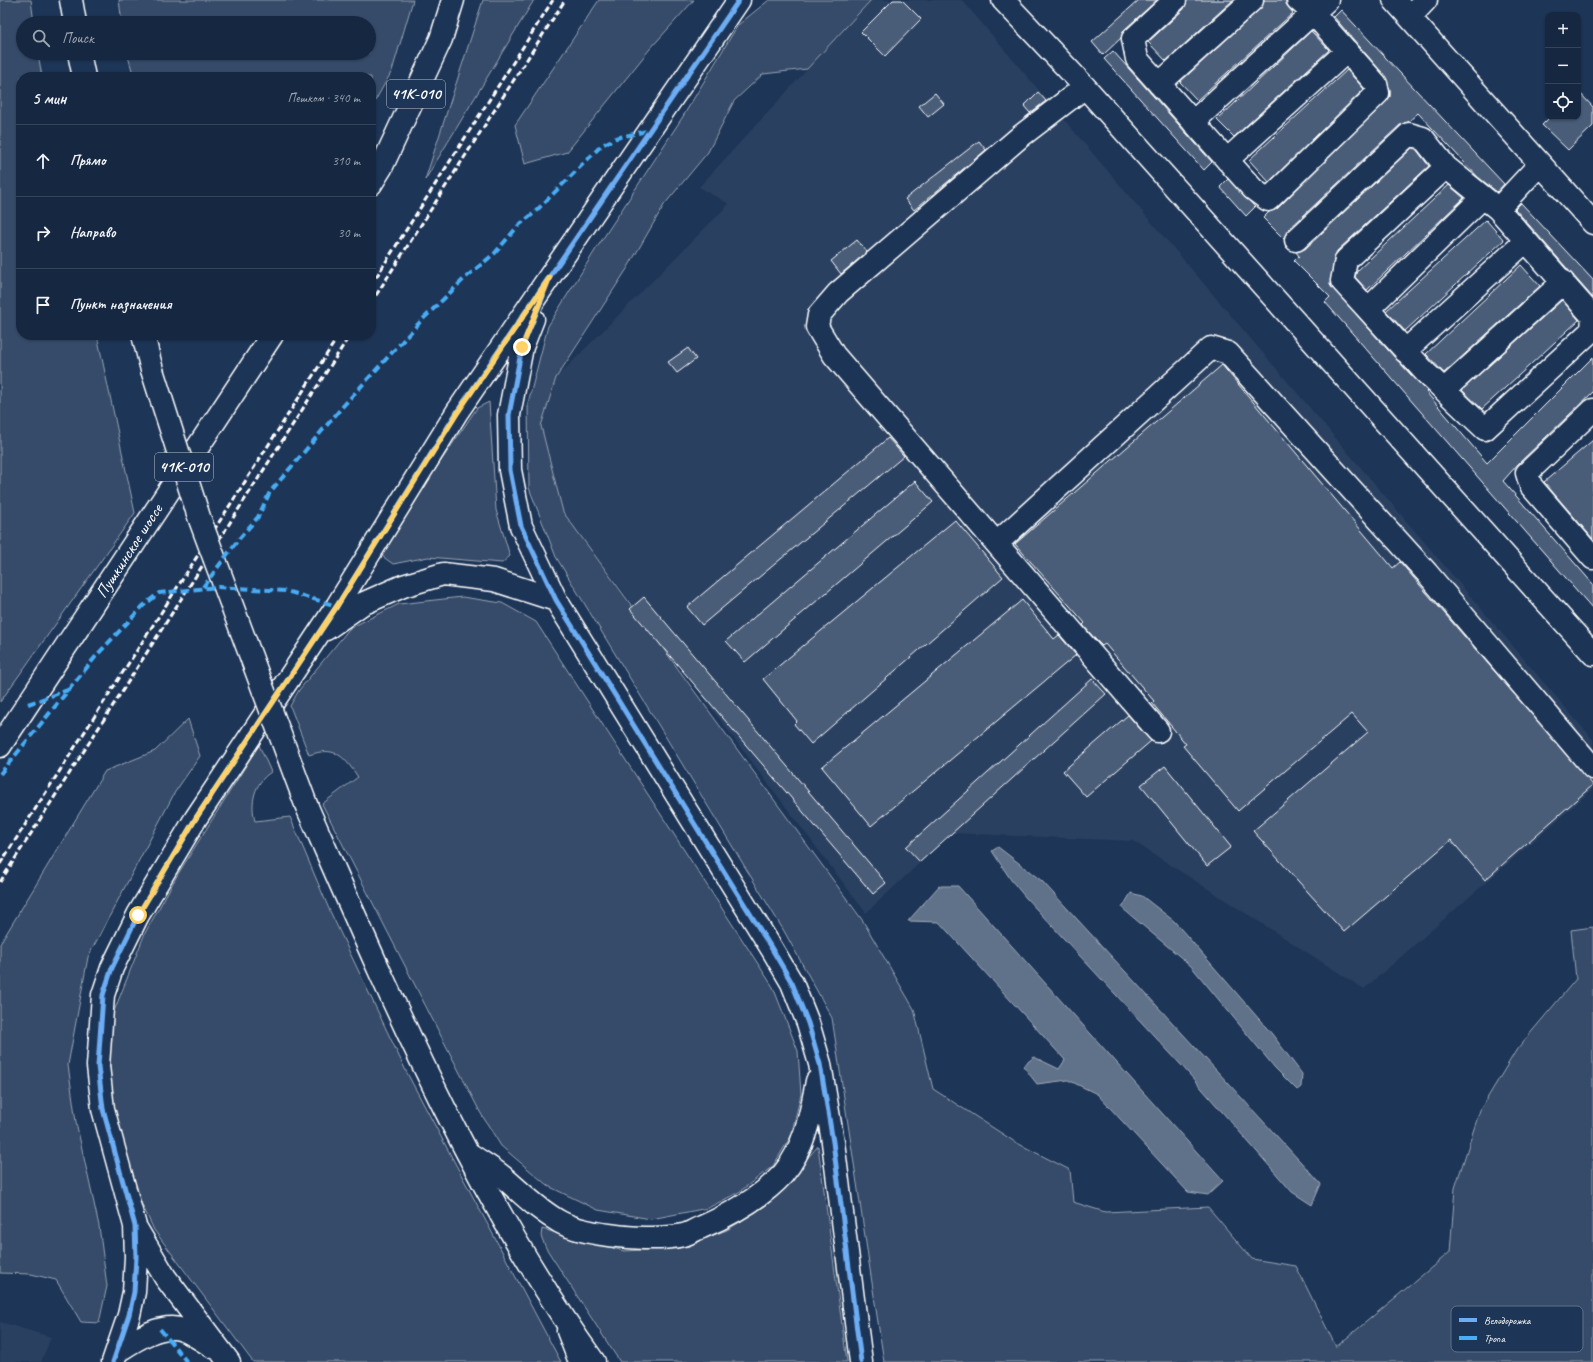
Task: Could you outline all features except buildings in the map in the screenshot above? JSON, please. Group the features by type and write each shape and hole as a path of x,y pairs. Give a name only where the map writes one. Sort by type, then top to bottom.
{"street":[{"path":"71,0 74,16"},
{"name":"41К-010","path":"376,176 441,39 453,0"},
{"path":"115,1357 134,1292 136,1257 135,1226 103,1109 98,1066 104,995 112,968 142,909 196,818 315,637 458,412 739,0"},
{"path":"1003,0 1085,87 1593,654"},
{"path":"1175,0 1133,39 1137,59 1253,189 1268,200 1378,93 1376,84 1347,52 1313,4 1194,122"},
{"path":"1159,84 1252,0"},
{"path":"1394,0 1593,223"},
{"path":"1410,17 1426,0"},
{"path":"1227,160 1347,52"},
{"path":"80,60 83,72"},
{"path":"1085,87 1021,136 838,293 818,314 817,327 834,355 1158,731"},
{"path":"1296,240 1409,134 1423,138 1446,167 1490,203 1526,241 1593,317 1592,330 1485,429 1405,352 1342,281 1346,260 1446,167"},
{"path":"1368,309 1490,203 1540,164"},
{"path":"1405,352 1526,241"},
{"path":"550,277 522,347 509,414 510,470 521,526 556,600 792,983 808,1023 820,1064 833,1142 861,1362"},
{"path":"1444,390 1562,282"},
{"path":"144,340 152,370 199,517 307,808 373,959 468,1153 521,1250 564,1320 594,1362"},
{"name":"Пушкинское шоссе","path":"0,746 269,340"},
{"path":"997,543 1211,348 1228,353 1427,573 1593,768"},
{"path":"1593,410 1527,473 1531,486 1593,558"},
{"path":"315,637 362,604 403,586 443,574 494,580 556,600"},
{"path":"468,1153 502,1176 525,1198 561,1222 602,1235 645,1237 683,1235 723,1218 757,1198 783,1173 802,1142 811,1111 820,1064"},
{"path":"135,1226 165,1277 224,1356"},
{"path":"564,1320 580,1362"},
{"path":"115,1357 141,1337 160,1329 182,1330 224,1356"}],"shaded area":[{"path":"0,0 31,0 33,16 16,16 16,60 39,60 41,72 16,72 16,340 98,340 135,513 0,702"},
{"path":"119,0 413,0 392,71 376,99 376,72 133,72 129,60 376,60 376,16 121,16"},
{"path":"483,0 534,0 425,180"},
{"path":"599,0 694,0 649,50 567,152 525,164 515,125"},
{"path":"769,0 871,0 807,69 763,74 734,101 708,152 664,205 627,269 556,378 541,426 563,512 863,921 914,1009 933,1089 1015,1142 1070,1170 1073,1202 1105,1212 1208,1207 1252,1259 1296,1266 1336,1347 1450,1252 1455,1188 1480,1110 1517,1049 1576,979 1571,930 1593,927 1593,1362 884,1362 832,1018 784,931 556,557 529,488 528,403 548,326 596,249 682,118 738,25"},
{"path":"871,0 962,0 1593,740 1593,789 1364,989 1133,841 952,833 866,913 563,512 541,426 556,378 729,204 699,187"},
{"path":"489,402 496,510 510,556 502,563 428,557 393,564 382,556 383,546 477,408"},
{"path":"462,597 502,603 536,622 773,987 798,1051 801,1094 791,1136 773,1166 739,1192 708,1208 651,1219 598,1210 548,1186 501,1146 480,1112 322,804 358,777 348,763 338,754 332,752 318,752 309,755 290,706 299,690 350,628 399,604"},
{"path":"188,719 200,756 175,792 88,957 68,1065 76,1122 99,1226 107,1286 99,1323 81,1322 56,1280 31,1274 0,1273 0,944 105,771 155,751"},
{"path":"259,745 271,772 265,777 257,788 253,800 255,821 290,817 329,909 407,1073 561,1362 253,1362 154,1230 139,1198 111,1115 109,1024 145,933 178,874"},
{"path":"998,847 1042,881 1321,1184 1312,1205 1292,1192 1182,1066 1026,898 1011,880 992,851"},
{"path":"939,886 958,886 1223,1181 1208,1195 1188,1192 1097,1094 1068,1080 1037,1084 1023,1066 1034,1057 1059,1069 1065,1060 939,922 908,921"},
{"path":"1131,893 1142,896 1174,921 1272,1034 1302,1074 1301,1087 1297,1090 1275,1068 1191,966 1122,908"},
{"path":"818,1146 847,1362 620,1362 546,1248 541,1236 542,1229 624,1251 679,1248 727,1230 768,1204"},
{"path":"0,1322 51,1337 41,1362 0,1362"}],"railway":[{"path":"376,277 553,0"},
{"path":"376,295 565,0"},
{"path":"0,864 336,340"},
{"path":"0,882 347,340"}],"marked path":[{"path":"203,587 238,540 258,517 270,492 344,405 420,322 465,278 495,253 519,225 533,214 602,145 616,138 651,130"},
{"path":"0,774 97,655 143,606 159,593 218,587 286,591 337,606"},
{"path":"28,704 68,690"},
{"path":"160,1329 187,1362"}],"cycle path":[{"path":"113,1362 129,1315 134,1292 136,1257 135,1226 103,1109 98,1066 103,995 112,968 138,915 196,818 337,606 457,412 739,0"},
{"path":"543,296 522,347 509,415 510,470 521,526 556,600 792,983 808,1023 820,1064 833,1142 861,1362"}],"route":[{"path":"138,915 196,818 337,606 458,412 550,277 522,347"}]}
